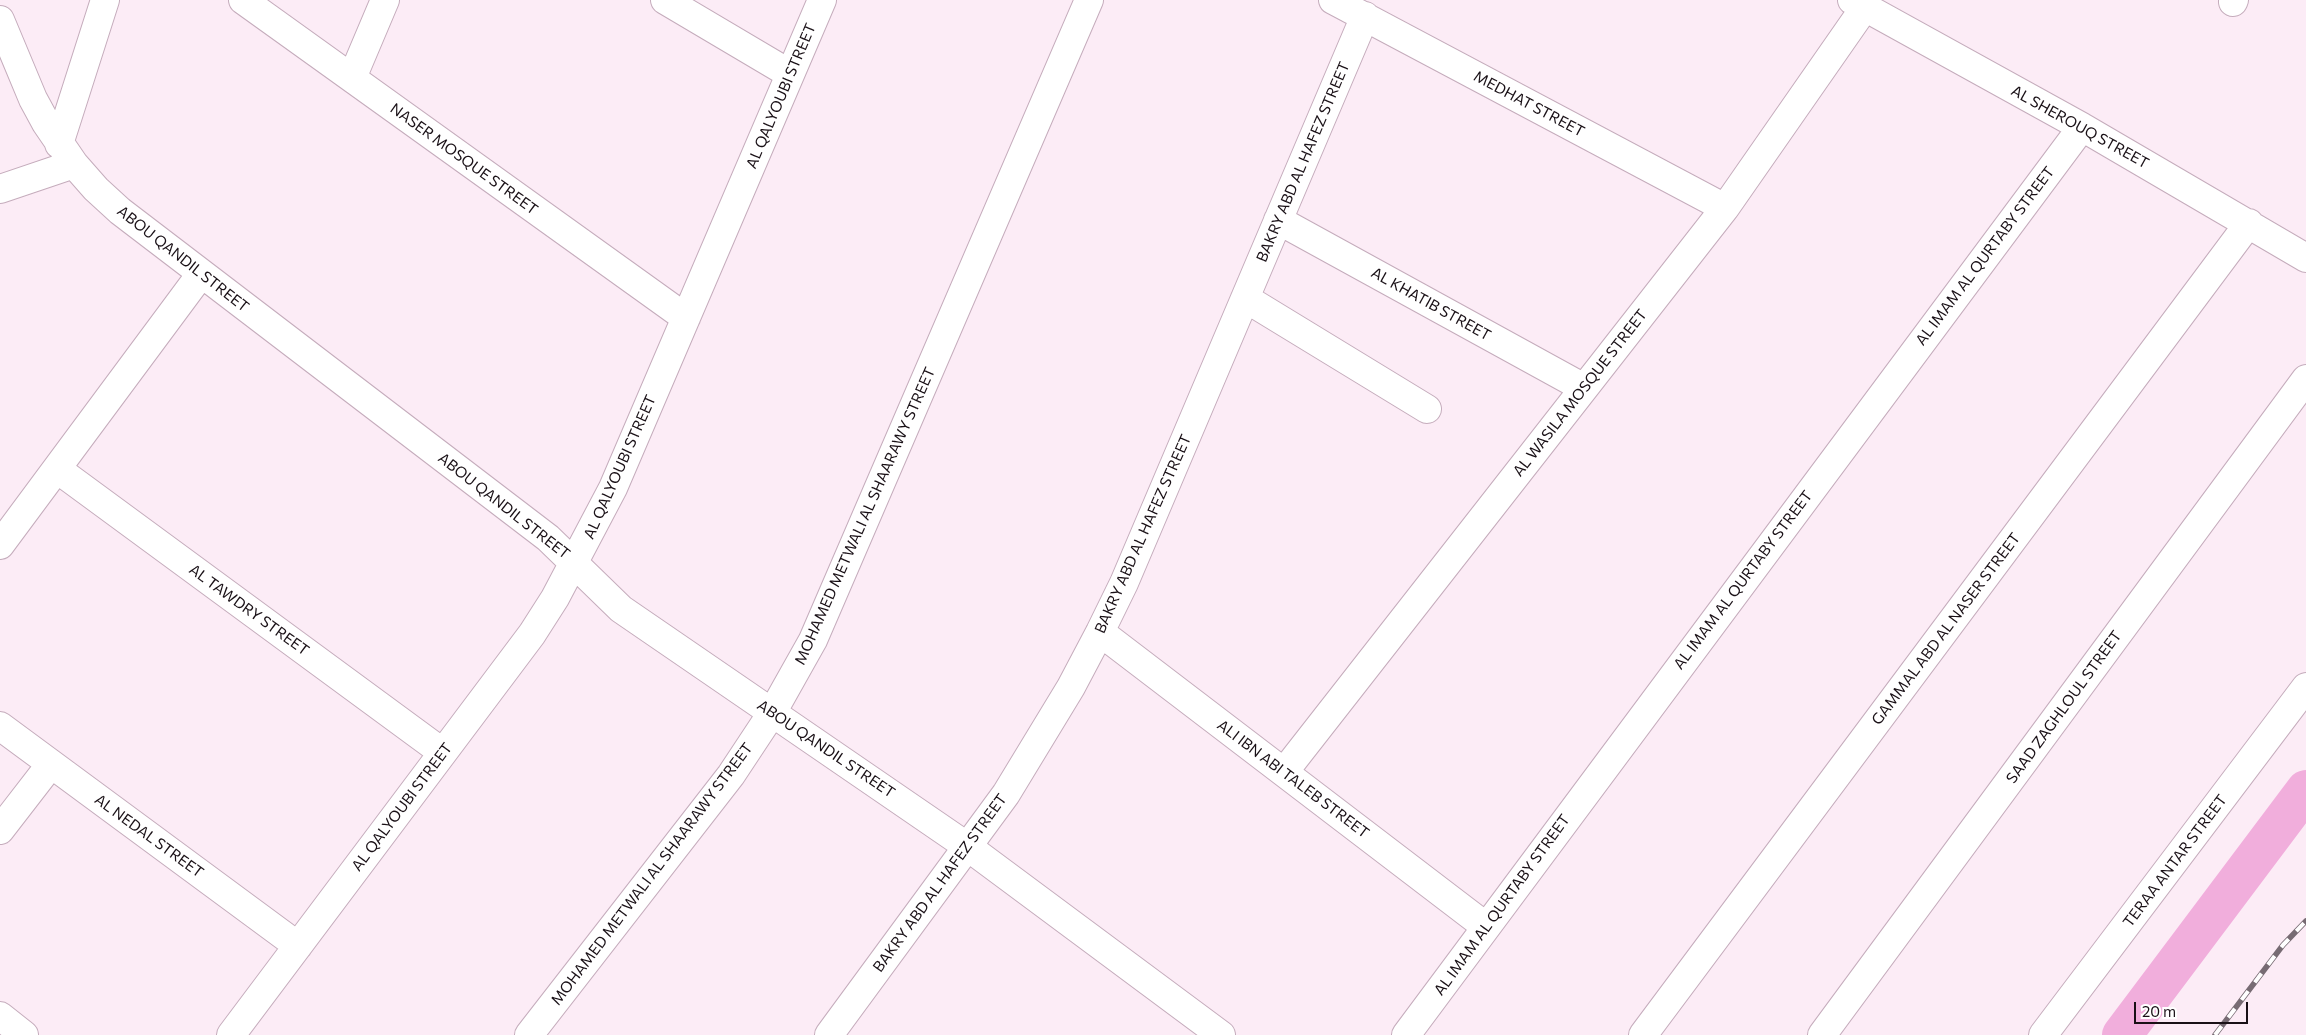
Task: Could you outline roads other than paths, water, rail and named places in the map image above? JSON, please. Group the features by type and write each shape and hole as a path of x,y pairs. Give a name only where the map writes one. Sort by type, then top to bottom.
{"street":[{"path":"0,189 67,154 105,0"},
{"name":"NASER MOSQUE STREET","path":"243,0 686,318"},
{"path":"352,78 385,0"},
{"path":"665,0 790,74"},
{"name":"AL QALYOUBI STREET","path":"232,1035 532,634 575,563 613,488 822,0"},
{"name":"MOHAMED METWALI AL SHAARAWY STREET","path":"529,1035 731,775 772,713 814,640 1089,0"},
{"name":"MEDHAT STREET","path":"1333,0 1725,208"},
{"name":"AL SHEROUQ STREET","path":"1859,3 2082,126 2306,258"},
{"name":"AL WASILA MOSQUE STREET","path":"1284,772 1725,208 1859,3"},
{"name":"BAKRY ABD AL HAFEZ STREET","path":"829,1035 968,847 1039,741 1100,632 1124,583 1365,16"},
{"name":"ABOU QANDIL STREET","path":"0,20 33,99 67,154 96,189 120,211 537,529 575,563 601,592 621,610 968,847 1221,1035"},
{"name":"AL IMAM AL QURTABY STREET","path":"1406,1035 1485,926 2082,126"},
{"name":"AL KHATIB STREET","path":"1278,220 1584,388"},
{"name":"GAMMAL ABD AL NASER STREET","path":"1643,1035 2249,223"},
{"path":"0,545 202,274"},
{"path":"1245,298 1427,409"},
{"name":"SAAD ZAGHLOUL STREET","path":"1822,1035 2306,378"},
{"name":"AL TAWDRY STREET","path":"57,469 442,752"},
{"name":"ALI IBN ABI TALEB STREET","path":"1100,632 1485,926"},
{"name":"TERAA ANTAR STREET","path":"2043,1035 2306,687"},
{"name":"AL NEDAL STREET","path":"0,726 298,946"},
{"path":"0,830 51,764"},
{"path":"0,1016 24,1035"}],"waterway":[{"path":"2122,1035 2306,790"}],"railway":[{"path":"2215,1035 2283,945 2306,921"}]}
